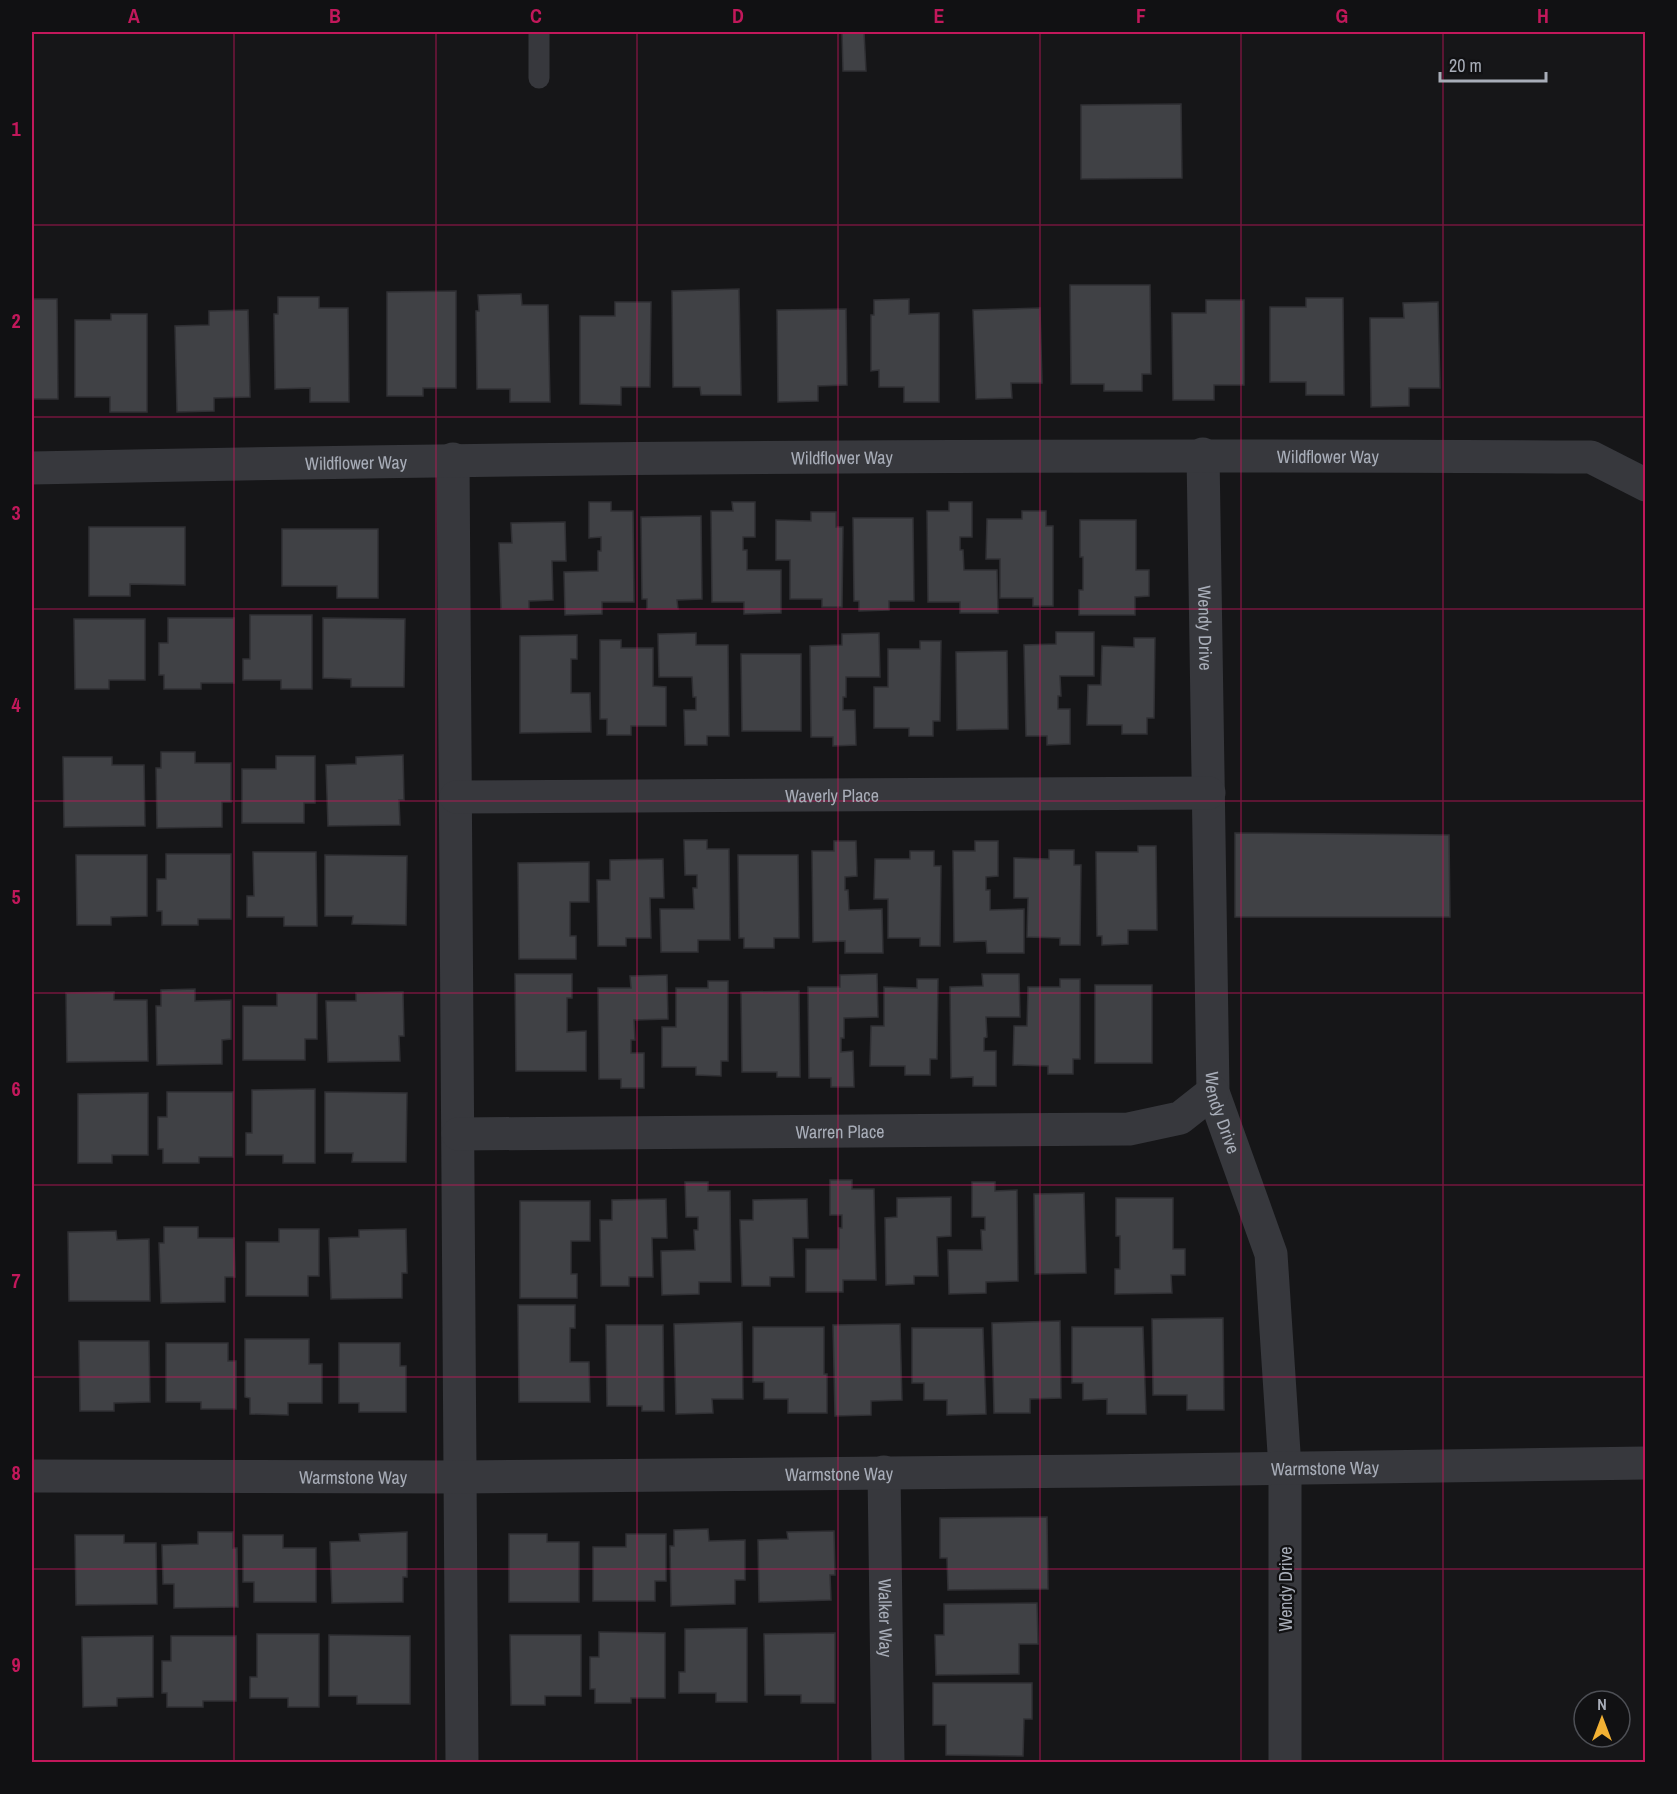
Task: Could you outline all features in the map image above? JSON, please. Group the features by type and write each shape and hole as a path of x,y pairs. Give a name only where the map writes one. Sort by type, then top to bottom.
{"street":[{"name":"Wildflower Way","path":"32,468 453,459 1203,454 1591,457 1646,485"},
{"name":"Wendy Drive","path":"1203,454 1213,1092 1270,1254 1286,1468 1285,1762"},
{"path":"453,459 462,1762"},
{"name":"Waverly Place","path":"456,797 1209,793"},
{"name":"Warren Place","path":"458,1134 1129,1129 1180,1118 1213,1092"},
{"name":"Warmstone Way","path":"32,1476 459,1477 1097,1472 1646,1463"},
{"name":"Walker Way","path":"884,1472 888,1762"}],"lane":[{"path":"539,32 539,78"}],"building":[{"path":"842,32 864,32 866,71 843,71"},
{"path":"1181,104 1182,178 1081,179 1081,105"},
{"path":"1070,285 1150,285 1151,374 1142,374 1142,391 1104,391 1104,384 1071,384"},
{"path":"739,289 741,395 701,395 700,387 673,387 672,291"},
{"path":"456,291 456,388 423,388 423,396 387,396 387,292"},
{"path":"521,294 522,305 548,305 550,402 510,402 510,389 477,389 476,311 479,311 478,295"},
{"path":"278,297 319,297 319,308 348,308 349,402 310,402 310,388 275,389 274,314 278,314"},
{"path":"1306,298 1343,298 1344,395 1306,395 1306,382 1270,382 1270,307 1306,307"},
{"path":"32,299 57,299 58,399 32,399"},
{"path":"909,299 909,314 939,313 939,402 904,402 904,387 879,387 879,370 871,371 871,315 874,315 874,300"},
{"path":"1206,300 1244,300 1244,385 1214,385 1214,400 1173,400 1172,313 1206,313"},
{"path":"615,302 651,302 650,387 621,387 621,405 580,404 580,316 615,316"},
{"path":"1438,302 1440,388 1409,388 1409,406 1371,407 1370,318 1404,318 1403,303"},
{"path":"1040,308 1042,383 1011,383 1012,398 976,399 973,310"},
{"path":"846,309 847,385 818,386 818,401 778,402 777,310"},
{"path":"248,310 250,397 214,398 214,411 177,412 175,326 209,325 209,311"},
{"path":"111,314 147,314 147,412 110,412 110,397 75,397 75,320 111,320"},
{"path":"589,502 611,502 611,511 633,511 634,602 602,602 602,614 565,615 564,572 598,571 601,537 589,538"},
{"path":"732,502 755,502 755,537 743,537 743,550 747,550 747,570 781,570 781,613 744,614 744,602 712,602 711,511 733,511"},
{"path":"949,502 972,502 972,537 960,537 964,570 997,570 998,613 960,613 960,602 928,602 927,511 949,511"},
{"path":"1022,511 1046,511 1046,526 1053,526 1053,606 1033,606 1033,598 1000,598 1000,559 986,559 987,519 1022,519"},
{"path":"811,512 836,512 836,527 843,527 842,607 822,607 822,599 790,599 790,560 776,560 776,520 811,521"},
{"path":"701,516 702,599 677,600 678,609 647,609 647,599 642,599 641,517"},
{"path":"853,518 913,518 914,601 889,601 889,610 859,611 859,601 854,601"},
{"path":"1080,520 1136,520 1136,570 1149,570 1149,596 1135,597 1135,615 1079,615 1079,590 1083,590"},
{"path":"565,522 566,561 552,561 553,600 529,601 529,609 501,609 499,543 512,543 511,523"},
{"path":"89,527 185,527 185,585 130,584 130,596 89,596"},
{"path":"282,529 378,529 378,598 337,598 337,586 282,586"},
{"path":"250,615 312,615 312,689 281,689 281,680 243,680 243,659 250,659"},
{"path":"168,618 234,618 234,683 201,683 201,689 164,689 164,675 159,675 159,643 168,643"},
{"path":"323,618 405,619 404,687 351,687 351,679 323,678"},
{"path":"74,619 145,619 145,680 109,680 109,689 75,689"},
{"path":"1056,632 1094,632 1094,676 1060,676 1061,696 1058,696 1058,709 1070,709 1070,744 1047,745 1047,736 1026,736 1024,645 1056,644"},
{"path":"696,633 696,645 728,645 729,736 707,736 707,745 685,745 684,710 696,710 692,677 659,677 658,634"},
{"path":"879,633 880,677 846,677 846,697 843,697 843,710 855,710 856,745 833,746 833,737 811,737 810,646 842,645 842,634"},
{"path":"577,635 577,659 571,659 571,693 590,693 591,732 520,733 520,636"},
{"path":"1134,638 1155,638 1154,718 1147,718 1147,734 1122,734 1122,725 1087,725 1088,685 1101,685 1102,646 1134,647"},
{"path":"600,640 621,640 621,648 653,648 653,686 666,687 666,726 631,726 631,735 607,735 607,719 600,719"},
{"path":"920,641 941,641 940,721 933,721 933,736 909,736 909,728 874,728 874,687 888,687 888,649 920,649"},
{"path":"1007,651 1008,729 957,730 956,652"},
{"path":"741,654 801,654 801,731 742,731"},
{"path":"161,752 195,752 195,763 231,763 231,802 222,802 222,827 157,828 156,768 161,768"},
{"path":"403,755 404,800 399,800 400,825 328,826 326,765 356,764 356,757"},
{"path":"276,756 315,756 315,803 304,803 304,823 242,823 242,769 276,769"},
{"path":"63,757 112,757 112,765 144,765 145,826 64,827"},
{"path":"1235,833 1449,835 1450,917 1235,917"},
{"path":"684,840 707,840 707,849 729,849 730,940 698,940 698,952 661,952 660,909 694,909 693,888 697,888 697,875 685,875"},
{"path":"834,841 856,841 857,876 845,877 849,910 882,909 883,953 845,953 845,941 813,942 812,851 834,851"},
{"path":"975,841 998,841 998,876 986,877 986,890 990,890 990,910 1024,909 1024,953 987,953 986,941 954,942 953,851 975,851"},
{"path":"1138,846 1156,846 1157,930 1128,930 1128,944 1102,945 1102,936 1097,936 1096,852 1138,852"},
{"path":"1049,850 1074,850 1074,865 1081,865 1080,945 1060,945 1060,938 1027,937 1028,898 1014,898 1014,858 1049,859"},
{"path":"910,851 934,851 934,866 941,866 940,946 920,946 920,938 888,938 888,899 874,899 875,859 910,859"},
{"path":"253,852 316,852 317,926 284,926 284,917 247,917 247,896 254,896"},
{"path":"166,854 231,854 231,919 198,919 198,925 162,925 162,911 157,911 157,879 166,879"},
{"path":"76,855 147,855 147,916 111,917 111,925 77,925"},
{"path":"325,855 407,856 406,925 352,924 353,916 325,916"},
{"path":"738,855 798,855 799,938 774,938 774,948 744,948 744,938 739,938"},
{"path":"663,859 664,898 650,898 651,938 626,938 626,946 598,946 597,880 610,880 610,860"},
{"path":"589,862 589,902 570,902 570,936 576,936 576,959 519,959 518,863"},
{"path":"515,974 572,974 572,998 567,998 567,1032 586,1031 586,1071 516,1071"},
{"path":"877,974 878,1017 844,1018 841,1052 853,1051 854,1087 831,1087 831,1078 809,1078 808,987 840,987 840,975"},
{"path":"982,974 1019,974 1020,1017 986,1017 987,1037 984,1038 984,1051 996,1051 996,1086 973,1086 973,1077 951,1078 950,987 983,986"},
{"path":"667,975 668,1019 634,1020 635,1040 631,1040 631,1053 644,1053 644,1088 621,1088 621,1079 599,1079 598,988 631,988 630,976"},
{"path":"917,979 938,979 937,1059 930,1059 930,1075 905,1075 905,1066 870,1066 871,1026 884,1026 884,987 917,988"},
{"path":"1060,979 1080,979 1080,1059 1073,1059 1073,1074 1048,1074 1048,1066 1013,1065 1014,1026 1027,1026 1028,987 1060,987"},
{"path":"708,981 728,981 728,1061 721,1061 721,1076 696,1075 696,1067 662,1067 662,1027 676,1027 676,988 708,988"},
{"path":"1095,985 1152,985 1152,1063 1095,1063"},
{"path":"195,989 195,1001 231,1000 231,1039 222,1040 222,1064 157,1065 156,1006 161,1006 161,990"},
{"path":"799,991 800,1077 777,1077 777,1072 742,1072 741,992"},
{"path":"114,992 114,1000 147,1000 148,1061 67,1062 66,993"},
{"path":"403,992 404,1036 399,1036 400,1061 328,1062 326,1001 356,1001 356,993"},
{"path":"277,993 317,993 317,1039 305,1039 305,1060 243,1060 243,1006 277,1006"},
{"path":"315,1089 315,1163 283,1163 283,1155 246,1155 246,1133 252,1133 252,1090"},
{"path":"167,1092 233,1092 233,1157 199,1157 199,1163 163,1163 163,1149 158,1149 158,1117 167,1117"},
{"path":"325,1092 407,1093 406,1162 352,1162 353,1153 325,1153"},
{"path":"148,1093 148,1155 112,1155 112,1163 78,1163 78,1094"},
{"path":"830,1180 852,1180 852,1189 874,1189 876,1280 843,1280 843,1292 806,1292 806,1249 839,1249 839,1228 842,1228 842,1215 830,1215"},
{"path":"685,1182 708,1182 708,1191 730,1191 731,1282 699,1282 699,1294 662,1295 661,1251 695,1250 694,1230 698,1230 698,1217 686,1217"},
{"path":"972,1182 995,1182 995,1191 1017,1190 1018,1281 986,1282 986,1293 949,1294 948,1250 982,1250 981,1230 985,1230 985,1217 972,1217"},
{"path":"1084,1193 1086,1273 1035,1274 1034,1194"},
{"path":"951,1197 951,1236 937,1237 938,1276 914,1276 914,1284 886,1285 885,1218 897,1217 897,1198"},
{"path":"1116,1198 1173,1198 1173,1249 1185,1249 1185,1275 1171,1275 1172,1293 1115,1294 1115,1269 1120,1269 1120,1236 1116,1236"},
{"path":"666,1199 667,1238 652,1238 653,1277 629,1277 629,1286 601,1286 600,1220 612,1220 612,1200"},
{"path":"807,1199 808,1238 793,1238 794,1277 770,1277 770,1286 742,1286 740,1220 753,1220 753,1200"},
{"path":"520,1201 590,1201 590,1241 571,1241 571,1274 577,1274 577,1298 520,1298"},
{"path":"164,1227 198,1227 198,1238 234,1238 235,1277 225,1277 225,1302 161,1303 159,1243 164,1243"},
{"path":"279,1229 319,1229 319,1276 308,1276 308,1296 246,1296 246,1242 279,1242"},
{"path":"406,1229 407,1273 402,1273 402,1298 331,1299 329,1238 359,1237 359,1230"},
{"path":"116,1231 117,1240 149,1239 150,1301 69,1301 68,1232"},
{"path":"518,1305 575,1305 575,1328 570,1328 570,1362 589,1362 590,1402 519,1402"},
{"path":"1223,1318 1224,1410 1187,1410 1187,1395 1153,1395 1152,1319"},
{"path":"1060,1321 1061,1398 1030,1399 1030,1413 994,1413 992,1323"},
{"path":"742,1322 743,1399 712,1399 713,1413 676,1414 674,1324"},
{"path":"900,1324 902,1400 871,1401 871,1415 835,1416 833,1325"},
{"path":"606,1325 663,1325 664,1411 642,1411 642,1406 607,1406"},
{"path":"753,1327 824,1327 827,1413 788,1413 788,1399 764,1399 764,1382 753,1382"},
{"path":"1072,1327 1143,1327 1146,1414 1107,1414 1107,1399 1083,1400 1083,1383 1072,1383"},
{"path":"912,1328 983,1328 986,1414 947,1415 947,1400 924,1400 924,1383 912,1383"},
{"path":"245,1339 309,1339 309,1364 322,1364 322,1403 288,1403 288,1415 250,1414 250,1398 245,1397"},
{"path":"79,1341 149,1341 150,1402 114,1403 114,1411 80,1411"},
{"path":"166,1343 228,1343 228,1361 236,1361 236,1409 201,1409 201,1402 166,1402"},
{"path":"339,1343 400,1343 400,1366 406,1366 406,1412 359,1412 359,1403 339,1403"},
{"path":"1047,1517 1048,1589 948,1590 947,1558 940,1558 940,1518"},
{"path":"708,1529 709,1541 745,1540 745,1580 735,1580 735,1604 671,1606 670,1546 674,1546 674,1530"},
{"path":"834,1531 835,1575 830,1575 831,1600 759,1602 758,1540 788,1539 787,1532"},
{"path":"198,1532 233,1532 233,1548 237,1548 238,1607 174,1608 174,1584 163,1584 162,1545 198,1544"},
{"path":"407,1532 407,1577 403,1577 403,1602 332,1603 330,1542 360,1541 359,1534"},
{"path":"509,1534 547,1534 547,1542 579,1542 579,1602 509,1602"},
{"path":"626,1534 666,1534 666,1581 655,1581 655,1601 593,1601 593,1547 626,1547"},
{"path":"75,1535 124,1535 124,1543 156,1543 157,1604 76,1605"},
{"path":"243,1535 283,1535 283,1548 316,1548 316,1602 254,1602 254,1582 243,1582"},
{"path":"1037,1603 1038,1644 1019,1644 1019,1674 936,1675 935,1635 944,1635 944,1604"},
{"path":"747,1628 747,1702 716,1702 716,1693 679,1693 679,1672 685,1672 685,1629"},
{"path":"599,1632 665,1633 665,1698 631,1698 631,1703 595,1703 595,1689 590,1689 590,1657 599,1657"},
{"path":"835,1633 835,1703 801,1703 801,1695 765,1695 764,1634"},
{"path":"257,1634 319,1634 319,1707 288,1707 288,1698 250,1698 250,1677 257,1677"},
{"path":"329,1635 410,1636 410,1704 357,1704 357,1696 329,1696"},
{"path":"510,1635 581,1635 581,1696 545,1696 545,1705 511,1705"},
{"path":"153,1636 153,1697 117,1698 117,1706 83,1707 82,1637"},
{"path":"171,1636 236,1636 236,1701 203,1701 203,1707 167,1707 167,1693 162,1693 162,1661 171,1661"},
{"path":"933,1683 1032,1683 1032,1719 1024,1719 1023,1756 946,1755 946,1725 933,1725"}]}
